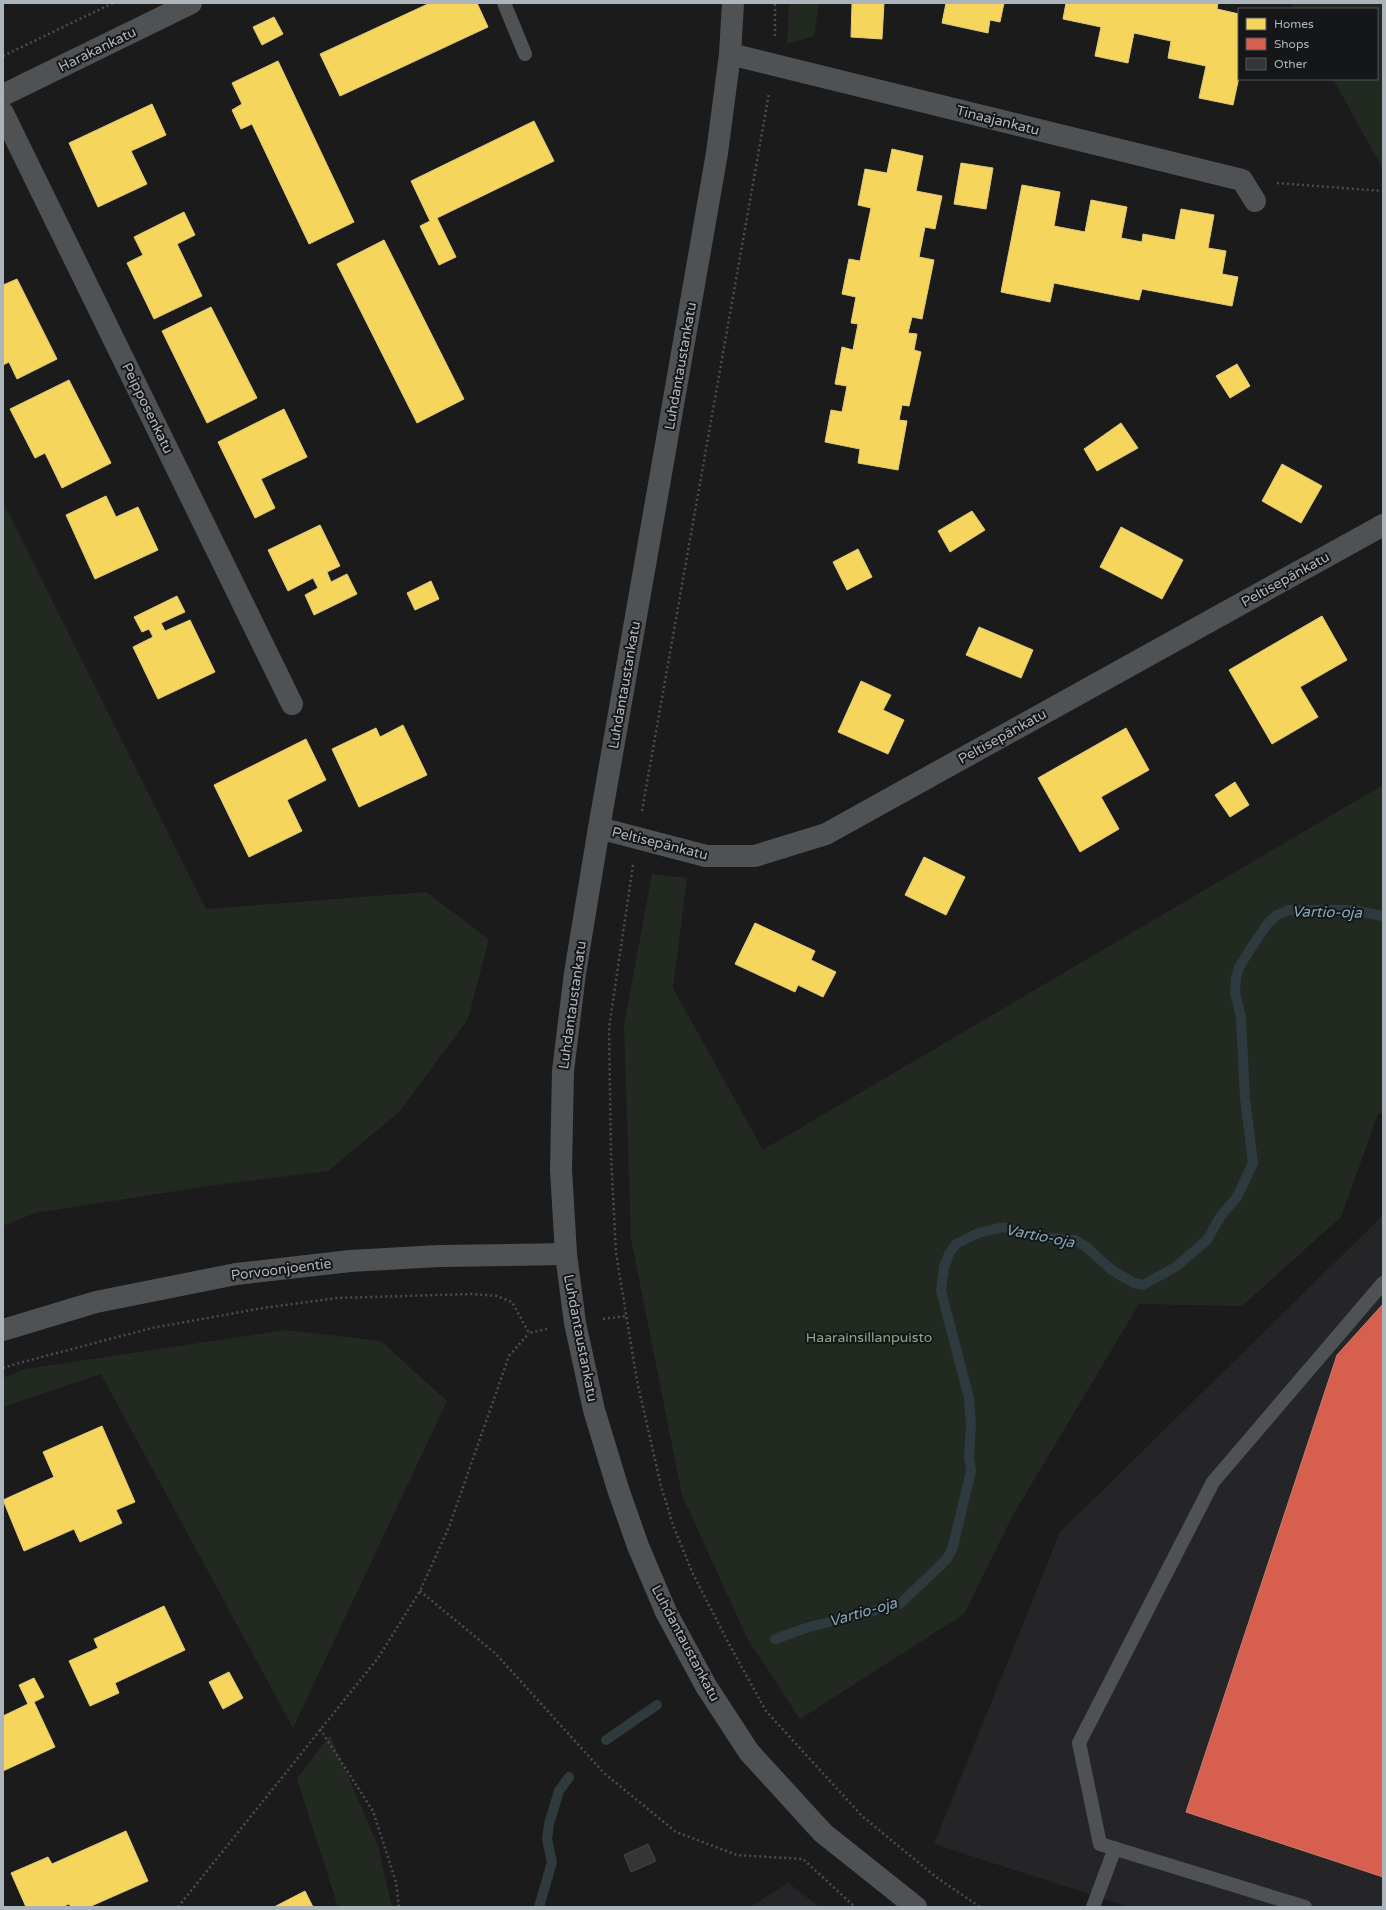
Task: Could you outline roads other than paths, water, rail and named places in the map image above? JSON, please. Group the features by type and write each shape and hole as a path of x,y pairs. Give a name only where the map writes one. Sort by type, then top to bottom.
{"street":[{"name":"Harakankatu","path":"3,95 191,3"},
{"name":"Luhdantaustankatu","path":"733,3 730,54 717,153 575,973 563,1071 561,1170 566,1254 575,1323 594,1410 618,1489 638,1546 666,1612 706,1686 750,1752 823,1833 916,1907"},
{"name":"Tinaajankatu","path":"730,54 1242,180 1255,201"},
{"name":"Peipposenkatu","path":"3,113 292,704"},
{"name":"Peltisepänkatu","path":"599,828 706,856 755,856 826,834 1383,525"},
{"name":"Porvoonjoentie","path":"3,1330 96,1302 236,1274 350,1261 432,1256 566,1254"}],"lane":[{"path":"504,3 526,54"},
{"path":"1305,1907 1100,1844 1078,1743 1213,1482 1383,1283"},
{"path":"1093,1907 1115,1848"}],"waterway":[{"name":"Vartio-oja","path":"775,1639 809,1627 900,1604 946,1560 952,1550 971,1471 969,1456 971,1426 969,1398 941,1291 944,1267 949,1254 956,1244 978,1233 1003,1227 1039,1237 1075,1240 1085,1246 1113,1271 1134,1283 1143,1285 1177,1266 1207,1240 1220,1217 1237,1197 1253,1163 1245,1098 1241,1017 1235,993 1236,978 1239,967 1268,923 1277,915 1289,910 1352,910 1383,916"},
{"name":"Vartio-oja","path":"606,1740 657,1705"},
{"name":"Vartio-oja","path":"539,1907 552,1862 547,1839 549,1824 559,1791 569,1777"}],"park label":[{"name":"Haarainsillanpuisto","path":"869,1337"}]}
